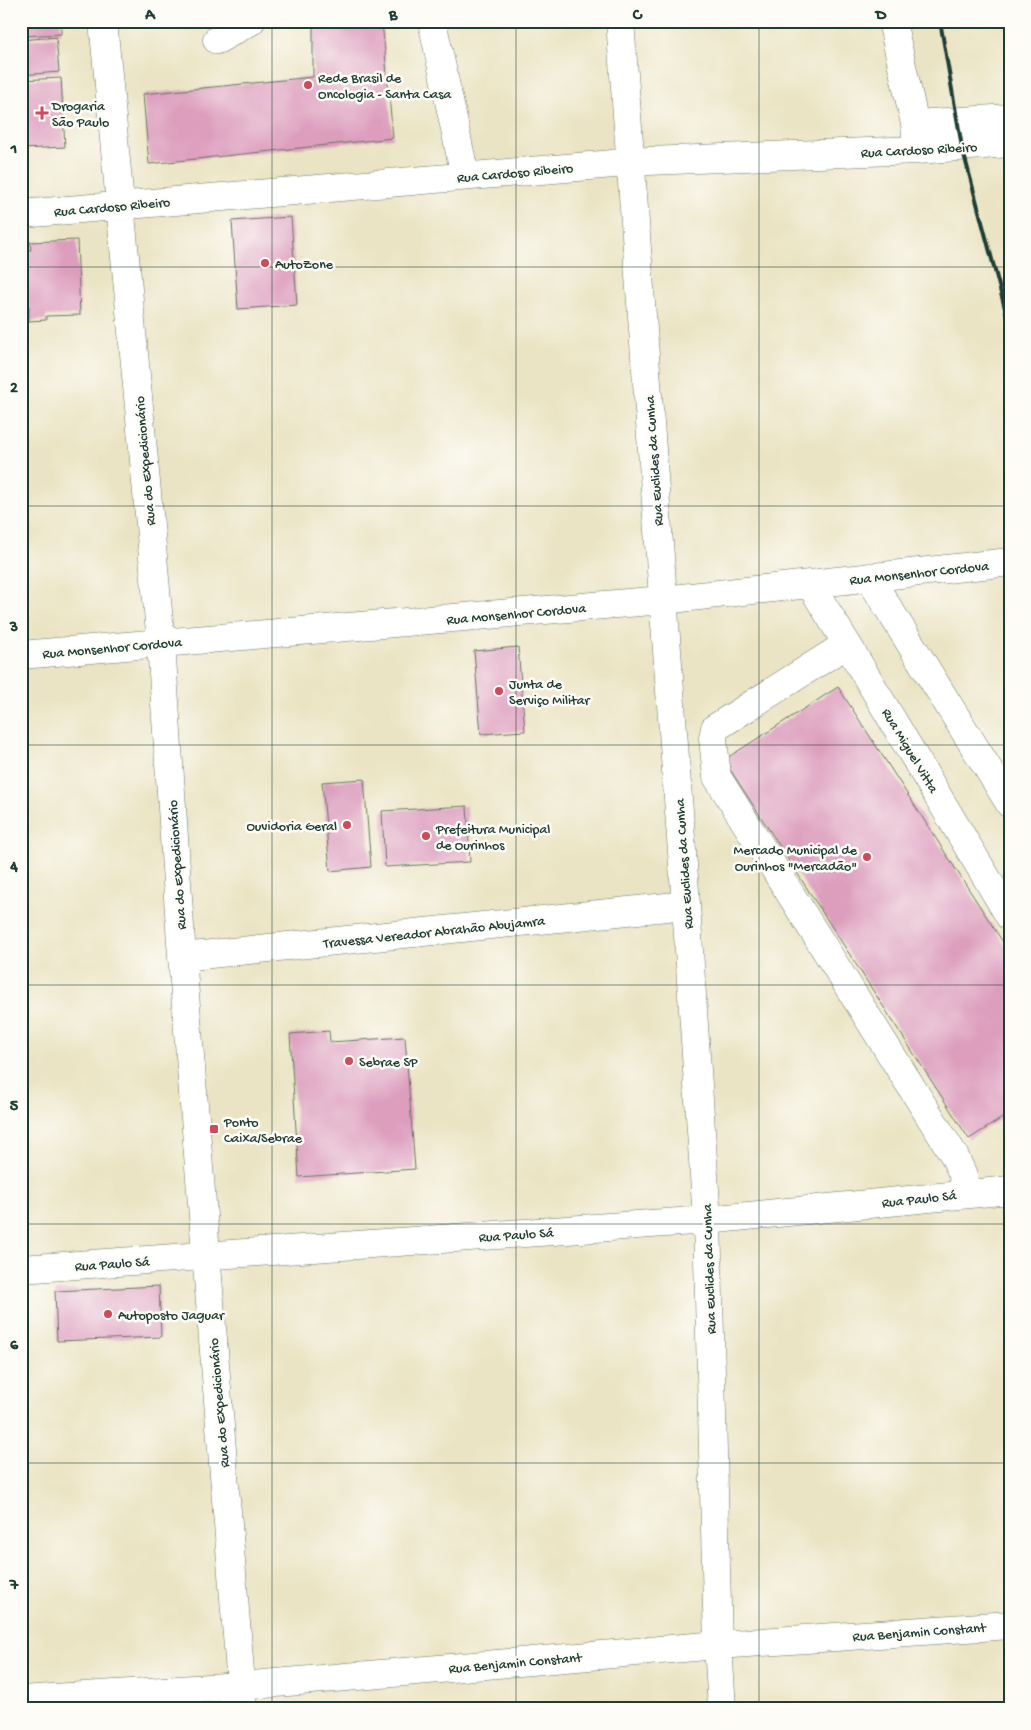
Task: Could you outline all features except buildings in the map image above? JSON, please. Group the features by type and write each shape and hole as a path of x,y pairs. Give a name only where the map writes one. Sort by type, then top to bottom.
{"street":[{"name":"Rua do Expedicionário","path":"103,21 161,643 182,957 242,1697"},
{"path":"218,40 251,21"},
{"path":"432,21 465,176"},
{"name":"Rua Euclides da Cunha","path":"620,21 686,905 707,1220 718,1645 722,1709"},
{"path":"892,21 916,137 1010,118"},
{"name":"Rua Cardoso Ribeiro","path":"21,214 916,137 1010,143"},
{"name":"Rua Monsenhor Cordova","path":"21,655 663,600 1010,562"},
{"path":"869,578 1010,804"},
{"name":"Rua Miguel Vitta","path":"810,584 1010,917"},
{"path":"847,644 715,728 712,738 717,777 954,1155 963,1174 966,1194"},
{"name":"Travessa Vereador Abrahão Abujamra","path":"182,957 686,905"},
{"name":"Rua Paulo Sá","path":"21,1269 707,1220 1010,1190"},
{"name":"Rua Benjamin Constant","path":"21,1700 242,1697 718,1645 1010,1625"}],"railway":[{"path":"940,21 962,147 1010,327"}],"place":[{"name":"Rede Brasil de Oncologia - Santa Casa","path":"308,85"},
{"name":"Drogaria São Paulo","path":"42,113"},
{"name":"AutoZone","path":"265,263"},
{"name":"Junta de Serviço Militar","path":"499,691"},
{"name":"Ouvidoria Geral","path":"347,825"},
{"name":"Prefeitura Municipal de Ourinhos","path":"426,836"},
{"name":"Mercado Municipal de Ourinhos \"Mercadão\"","path":"867,857"},
{"name":"Sebrae SP","path":"349,1061"},
{"name":"Ponto Caixa/Sebrae","path":"214,1129"},
{"name":"Autoposto Jaguar","path":"108,1314"}]}
